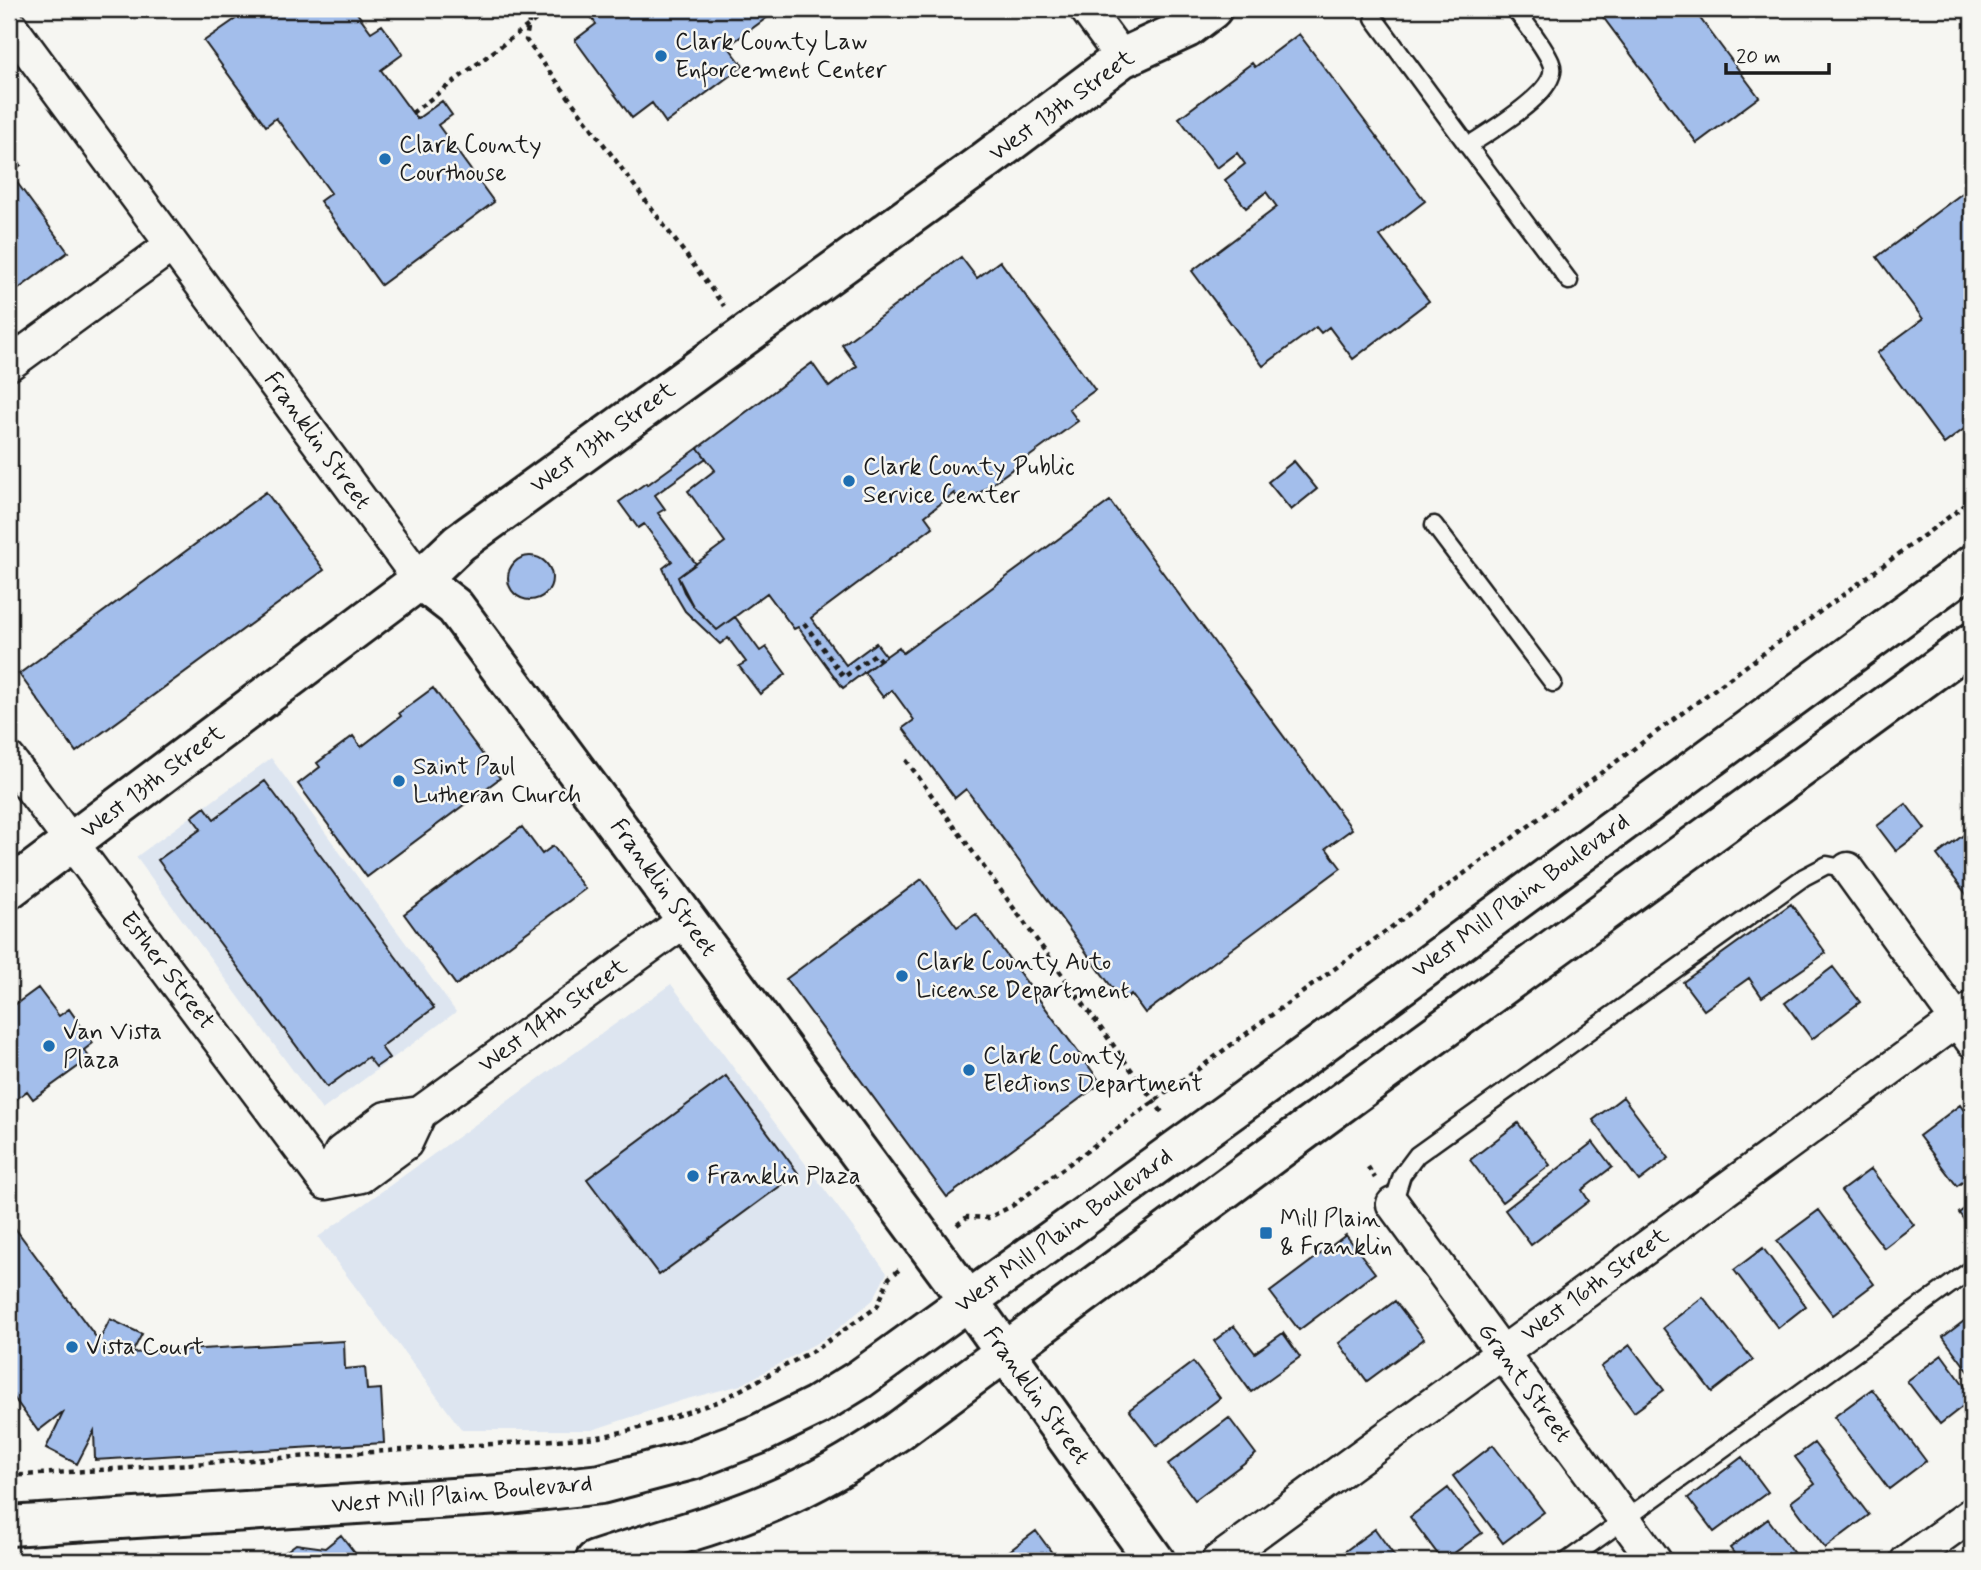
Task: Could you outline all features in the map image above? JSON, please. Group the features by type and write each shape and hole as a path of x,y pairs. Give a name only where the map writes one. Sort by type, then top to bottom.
{"main road":[{"name":"West 13th Street","path":"9,889 420,580 459,543 985,161 1122,58 1187,28 1212,9"},
{"name":"West Mill Plain Boulevard","path":"9,1526 500,1496 601,1484 692,1460 759,1434 860,1379 1185,1144 1972,565"},
{"name":"Franklin Street","path":"420,580 454,607 968,1300 1155,1561"},
{"path":"595,1561 718,1522 774,1501 859,1457 1972,643"}],"street":[{"path":"1086,9 1122,58"},
{"name":"Franklin Street","path":"9,23 420,580"},
{"path":"9,364 172,245"},
{"name":"Esther Street","path":"9,760 326,1182"},
{"path":"1848,869 1967,1024"},
{"name":"West 14th Street","path":"326,1182 341,1152 386,1118 420,1114 687,919"},
{"name":"West 16th Street","path":"1218,1561 1502,1352 1967,1024"},
{"name":"Grant Street","path":"1394,1204 1655,1561"},
{"path":"1907,1561 1972,1514"}],"lane":[{"path":"1468,146 1535,99 1552,78 1552,64 1515,9"},
{"path":"1374,18 1569,281"},
{"path":"1434,525 1553,683"},
{"path":"1394,1204 1402,1175 1418,1155 1804,877 1827,865 1848,869"},
{"path":"1567,1561 1972,1269"}],"path":[{"path":"531,9 526,40 746,335"},
{"path":"412,113 550,9"},
{"path":"967,1217 988,1218 1012,1206 1972,500"},
{"path":"804,623 844,677 875,654 880,660"},
{"path":"906,760 1185,1144"},
{"path":"9,1476 599,1437 624,1432 720,1401 818,1348 877,1307 889,1278"}],"shaded area":[{"path":"271,758 456,1012 322,1110 136,857"},
{"path":"671,984 887,1273 873,1300 829,1336 741,1385 683,1400 592,1430 462,1430 318,1237"}],"building":[{"name":"Clark County Courthouse","path":"250,9 354,9 371,32 382,25 403,54 381,70 417,119 442,101 452,115 438,125 494,202 381,285 320,201 331,193 276,118 266,126 204,41"},
{"name":"Clark County Law Enforcement Center","path":"585,9 779,9 728,46 743,66 666,123 652,103 632,118 575,40 596,24"},
{"path":"1597,9 1693,9 1759,97 1697,143"},
{"path":"1299,34 1425,201 1380,236 1429,301 1353,359 1329,327 1321,333 1316,327 1263,366 1192,271 1277,207 1266,192 1246,208 1225,180 1245,164 1237,153 1217,168 1179,118 1252,63 1255,67"},
{"path":"9,148 21,165 10,173 68,252 9,296"},
{"path":"1972,186 1972,423 1944,444 1877,353 1923,319 1877,257"},
{"name":"Clark County Public Service Center","path":"961,257 977,278 1000,261 1095,390 1069,409 1078,421 963,505 954,493 925,516 933,527 811,618 846,665 876,643 886,656 843,688 798,627 794,629 767,593 717,630 693,606 684,592 678,577 725,542 688,491 715,470 698,448 812,363 829,387 857,366 842,345"},
{"path":"698,448 706,458 655,495 665,509 658,513 696,564 678,577 693,606 717,630 735,617 760,651 766,647 786,674 760,694 739,666 746,662 728,638 720,644 685,611 663,568 672,561 644,524 638,528 619,502"},
{"path":"1294,461 1317,489 1291,510 1268,482"},
{"path":"266,492 324,570 76,752 19,674"},
{"path":"1110,501 1352,829 1326,848 1341,868 1145,1013 1131,994 1122,1001 966,789 955,798 903,728 914,720 892,690 883,697 864,672 899,647 903,653"},
{"path":"530,556 546,562 552,578 546,594 530,600 514,594 508,578 514,562"},
{"name":"Saint Paul Lutheran Church","path":"433,688 500,778 367,877 298,784 320,767 317,763 353,736 361,747 401,716 399,713"},
{"path":"265,781 434,1008 381,1047 389,1058 376,1067 368,1057 327,1087 158,860 201,829 192,817 205,807 214,819"},
{"path":"1906,804 1925,829 1896,851 1877,826"},
{"path":"522,827 542,854 553,846 585,889 456,985 404,914"},
{"path":"1965,834 1972,844 1972,902 1937,855"},
{"path":"922,879 957,927 976,914 1101,1083 947,1197 786,979"},
{"path":"1791,904 1826,953 1762,997 1749,978 1704,1010 1683,982"},
{"path":"1833,967 1860,1002 1812,1039 1785,1003"},
{"name":"Van Vista Plaza","path":"38,988 59,1016 69,1009 93,1043 84,1050 90,1058 33,1099 27,1091 9,1105 9,1009"},
{"name":"Franklin Plaza","path":"726,1076 798,1173 659,1275 587,1179"},
{"path":"1623,1097 1669,1158 1639,1181 1593,1120"},
{"path":"1960,1105 1972,1122 1972,1175 1957,1186 1919,1136"},
{"path":"1518,1123 1550,1165 1502,1202 1470,1160"},
{"path":"1593,1142 1612,1167 1582,1190 1589,1201 1531,1245 1505,1210"},
{"path":"1871,1169 1914,1225 1884,1248 1841,1191"},
{"path":"1972,1203 1972,1231 1959,1213"},
{"path":"1819,1210 1874,1284 1833,1315 1777,1241"},
{"name":"Vista Court","path":"9,1220 99,1341 110,1319 142,1334 132,1353 344,1341 345,1369 365,1367 367,1390 381,1389 384,1443 95,1460 94,1431 77,1464 46,1448 64,1411 38,1431 9,1391"},
{"path":"1346,1235 1375,1273 1299,1330 1270,1292"},
{"path":"1763,1248 1806,1306 1778,1328 1734,1270"},
{"path":"1703,1297 1753,1360 1712,1392 1663,1328"},
{"path":"1395,1301 1424,1339 1367,1381 1339,1343"},
{"path":"1972,1315 1972,1376 1943,1337"},
{"path":"1234,1326 1255,1353 1283,1333 1300,1357 1251,1392 1214,1341"},
{"path":"1630,1345 1664,1390 1634,1412 1601,1367"},
{"path":"1942,1355 1972,1399 1940,1424 1907,1381"},
{"path":"1193,1362 1220,1398 1157,1446 1129,1410"},
{"path":"1872,1389 1926,1461 1889,1489 1834,1417"},
{"path":"1229,1418 1256,1454 1195,1500 1168,1464"},
{"path":"1814,1443 1869,1515 1825,1548 1791,1502 1815,1484 1795,1457"},
{"path":"1493,1445 1544,1512 1503,1543 1453,1476"},
{"path":"1742,1457 1768,1492 1714,1532 1688,1498"},
{"path":"1448,1488 1482,1533 1443,1561 1410,1517"},
{"path":"1768,1519 1798,1559 1740,1561 1730,1548"},
{"path":"1375,1529 1398,1561 1332,1561"},
{"path":"1036,1531 1058,1561 996,1561"},
{"path":"341,1535 361,1561 273,1561 296,1544 325,1548"}],"place":[{"name":"Clark County Law Enforcement Center","path":"661,56"},
{"name":"Clark County Courthouse","path":"385,159"},
{"name":"Clark County Public Service Center","path":"849,481"},
{"name":"Saint Paul Lutheran Church","path":"399,781"},
{"name":"Clark County Auto License Department","path":"902,976"},
{"name":"Van Vista Plaza","path":"49,1046"},
{"name":"Clark County Elections Department","path":"969,1070"},
{"name":"Franklin Plaza","path":"693,1176"},
{"name":"Mill Plain & Franklin","path":"1266,1233"},
{"name":"Vista Court","path":"72,1347"}]}
